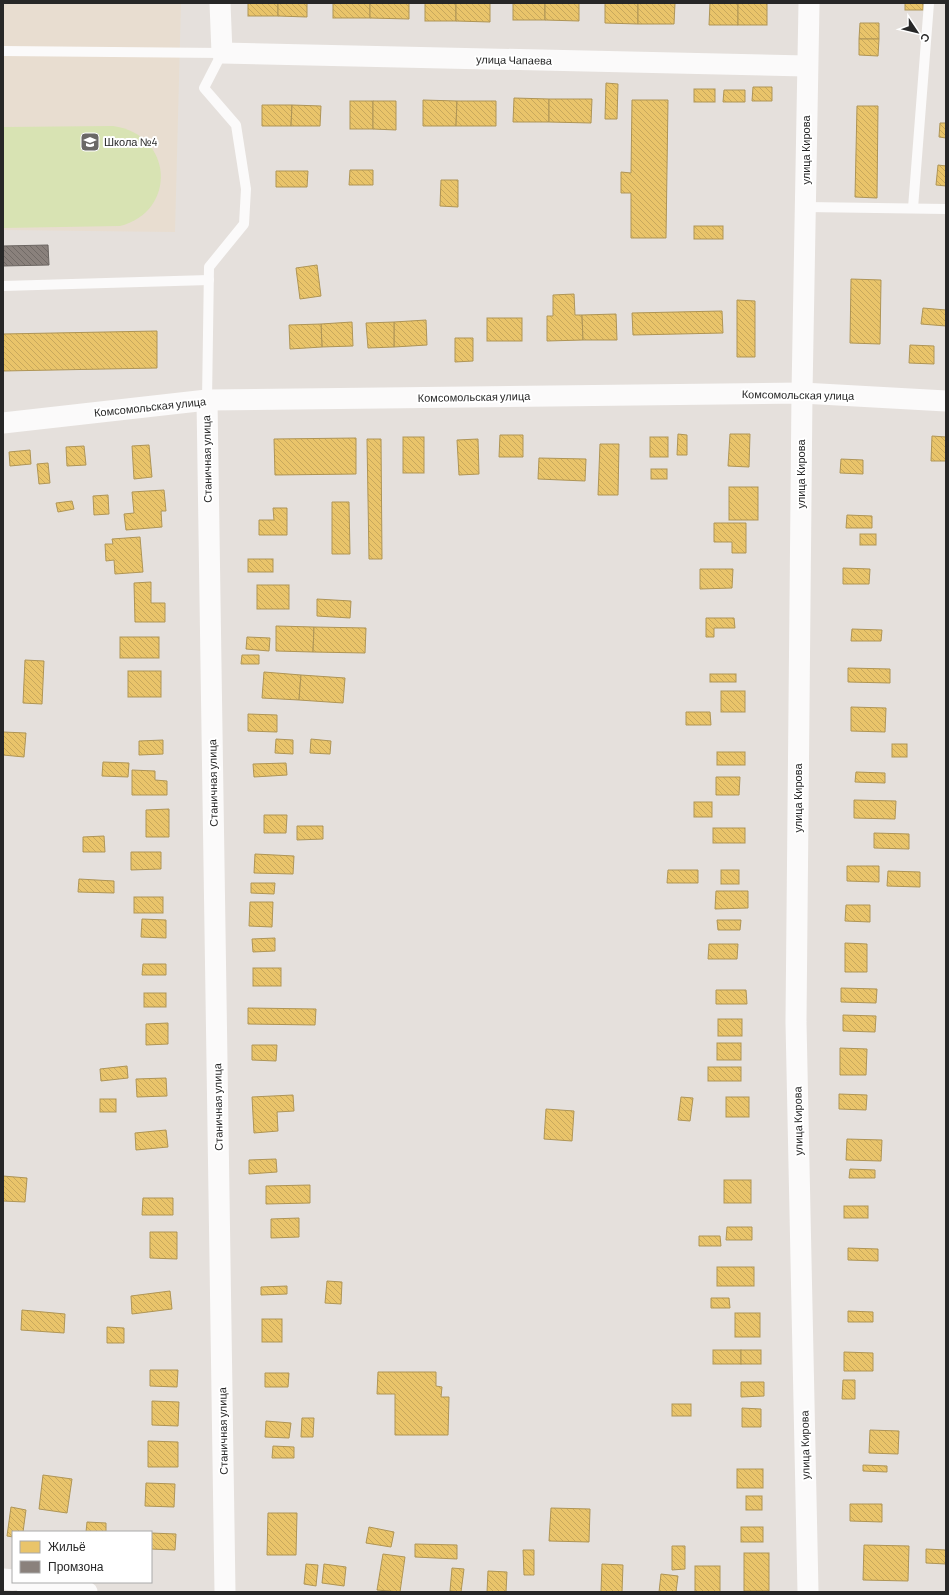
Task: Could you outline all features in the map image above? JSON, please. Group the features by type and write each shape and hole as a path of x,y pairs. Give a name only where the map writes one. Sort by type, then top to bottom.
{"street":[{"name":"Станичная улица","path":"220,3 222,52"},
{"name":"улица Кирова","path":"808,1592 796,1022 802,393 806,207 806,66 809,3"},
{"name":"улица Чапаева","path":"222,52 806,66"},
{"name":"Комсомольская улица","path":"3,423 206,400 802,393 946,401"},
{"name":"Станичная улица","path":"206,400 225,1592"},
{"path":"29,1583 87,1592"}],"lane":[{"path":"913,208 929,3"},
{"path":"3,51 222,52"},
{"name":"Станичная улица","path":"206,400 209,267 244,224 246,189 236,125 204,88 222,52"},
{"path":"806,207 946,209"},
{"path":"3,286 209,280"}],"shaded area":[{"name":"Школа №4","path":"3,3 181,3 175,232 3,230"}],"green space":[{"path":"113,126 133,132 148,143 157,157 161,173 159,190 152,205 139,218 120,226 3,228 3,127"}],"building: Жильё":[{"path":"248,3 278,3 278,16 248,16"},
{"path":"278,3 307,3 307,17 278,16"},
{"path":"333,3 370,3 370,18 333,18"},
{"path":"370,3 409,3 409,19 370,18"},
{"path":"425,3 456,3 456,21 425,21"},
{"path":"456,3 490,3 490,22 456,21"},
{"path":"513,3 545,3 545,20 513,20"},
{"path":"545,3 579,3 579,21 545,20"},
{"path":"605,3 638,3 638,24 605,23"},
{"path":"638,3 675,3 674,24 638,24"},
{"path":"710,3 738,3 738,25 709,25"},
{"path":"738,3 767,3 767,25 738,25"},
{"path":"905,3 923,3 923,10 905,10"},
{"path":"860,23 879,23 879,39 859,39"},
{"path":"859,39 879,39 878,56 859,55"},
{"path":"606,83 618,84 617,119 605,119"},
{"path":"753,87 772,87 772,101 752,101"},
{"path":"694,89 715,89 715,102 694,102"},
{"path":"724,90 745,90 745,102 723,102"},
{"path":"514,98 549,99 549,122 513,122"},
{"path":"549,99 592,99 591,123 549,122"},
{"path":"423,100 457,101 456,126 423,126"},
{"path":"632,100 668,100 666,238 631,238 631,193 621,193 621,172 631,173"},
{"path":"350,101 373,101 373,129 350,129"},
{"path":"373,101 396,101 396,130 373,129"},
{"path":"457,101 496,101 496,126 456,126"},
{"path":"262,105 292,105 291,126 262,126"},
{"path":"292,105 321,106 320,126 291,126"},
{"path":"857,106 878,106 877,198 855,197"},
{"path":"940,123 946,123 946,138 939,137"},
{"path":"938,165 946,166 946,186 936,185"},
{"path":"350,170 373,170 373,185 349,185"},
{"path":"276,171 308,171 307,187 276,187"},
{"path":"441,180 458,180 458,207 440,206"},
{"path":"694,226 723,226 723,239 694,239"},
{"path":"317,265 321,296 300,299 296,268"},
{"path":"851,279 881,280 880,344 850,343"},
{"path":"574,294 575,315 582,315 583,340 547,341 547,316 553,316 553,295"},
{"path":"737,300 755,301 755,357 737,357"},
{"path":"923,308 946,310 946,326 921,324"},
{"path":"722,311 723,333 633,335 632,313"},
{"path":"616,314 617,340 583,340 582,315"},
{"path":"487,318 522,318 522,341 487,341"},
{"path":"426,320 427,345 394,347 394,322"},
{"path":"352,322 353,346 322,347 321,324"},
{"path":"394,322 394,347 368,348 366,323"},
{"path":"321,324 322,347 290,349 289,325"},
{"path":"157,331 157,368 3,371 3,334"},
{"path":"455,338 473,338 473,361 455,362"},
{"path":"910,345 934,346 934,364 909,363"},
{"path":"678,434 687,435 687,455 677,455"},
{"path":"730,434 750,434 749,467 728,466"},
{"path":"500,435 523,435 523,457 499,457"},
{"path":"932,436 946,437 946,461 931,461"},
{"path":"403,437 424,437 424,473 403,473"},
{"path":"650,437 668,437 668,457 650,457"},
{"path":"356,438 356,474 275,475 274,439"},
{"path":"367,439 381,439 382,559 369,559"},
{"path":"478,439 479,474 459,475 457,440"},
{"path":"600,444 619,444 618,495 598,495"},
{"path":"149,445 152,477 134,479 132,446"},
{"path":"84,446 86,465 67,466 66,447"},
{"path":"30,450 31,464 10,466 9,452"},
{"path":"539,458 586,459 585,481 538,479"},
{"path":"841,459 863,460 863,474 840,473"},
{"path":"48,463 50,483 39,484 37,464"},
{"path":"651,469 667,469 667,479 651,479"},
{"path":"729,487 758,487 758,520 729,520"},
{"path":"164,490 166,511 161,511 162,527 126,530 124,514 134,513 132,492"},
{"path":"108,495 109,514 94,515 93,496"},
{"path":"72,501 74,509 58,512 56,503"},
{"path":"332,502 349,502 350,554 332,554"},
{"path":"273,508 287,508 287,535 259,535 259,520 274,520"},
{"path":"847,515 872,516 872,528 846,528"},
{"path":"714,523 746,523 746,553 732,553 732,542 714,542"},
{"path":"860,534 876,534 876,545 860,545"},
{"path":"140,537 143,572 115,574 114,560 106,561 105,544 113,544 112,539"},
{"path":"248,559 273,559 273,572 248,572"},
{"path":"843,568 870,569 869,584 843,584"},
{"path":"700,569 733,569 732,588 700,589"},
{"path":"151,582 151,603 165,603 165,622 135,622 134,583"},
{"path":"257,585 289,585 289,609 257,609"},
{"path":"317,599 351,601 350,618 317,616"},
{"path":"706,618 734,618 735,628 714,628 714,637 706,637"},
{"path":"276,626 314,627 313,652 276,651"},
{"path":"314,627 366,628 365,653 313,652"},
{"path":"852,629 882,630 881,641 851,641"},
{"path":"120,637 159,637 159,658 120,658"},
{"path":"247,637 270,638 269,651 246,649"},
{"path":"242,655 259,655 259,664 241,664"},
{"path":"25,660 44,661 42,704 23,703"},
{"path":"848,668 890,669 890,683 848,682"},
{"path":"128,671 161,671 161,697 128,697"},
{"path":"264,672 301,675 299,700 262,698"},
{"path":"710,674 736,674 736,682 710,682"},
{"path":"301,675 345,678 343,703 299,700"},
{"path":"721,691 745,691 745,712 721,712"},
{"path":"851,707 886,708 885,732 851,731"},
{"path":"686,712 710,712 711,725 686,725"},
{"path":"248,714 277,715 277,732 248,731"},
{"path":"3,732 26,733 24,757 3,755"},
{"path":"276,739 293,740 293,754 275,753"},
{"path":"311,739 331,741 330,754 310,753"},
{"path":"163,740 163,754 139,755 139,741"},
{"path":"892,744 907,744 907,757 892,757"},
{"path":"717,752 745,752 745,765 717,765"},
{"path":"103,762 129,763 128,777 102,776"},
{"path":"286,763 287,775 254,777 253,764"},
{"path":"132,770 155,771 155,780 167,781 167,795 132,795"},
{"path":"856,772 885,773 885,783 855,782"},
{"path":"716,777 740,777 739,795 716,795"},
{"path":"854,800 896,801 895,819 854,818"},
{"path":"694,802 712,802 712,817 694,817"},
{"path":"169,809 169,837 146,837 146,810"},
{"path":"264,815 287,815 286,833 264,833"},
{"path":"297,826 323,826 323,839 297,840"},
{"path":"713,828 745,828 745,843 713,843"},
{"path":"874,833 909,834 909,849 874,848"},
{"path":"104,836 105,852 83,852 83,837"},
{"path":"131,852 161,852 161,869 131,870"},
{"path":"255,854 294,856 293,874 254,873"},
{"path":"847,866 879,866 879,882 847,881"},
{"path":"668,870 698,870 698,883 667,883"},
{"path":"721,870 739,870 739,884 721,884"},
{"path":"888,871 920,872 920,887 887,886"},
{"path":"79,879 114,881 114,893 78,892"},
{"path":"251,883 275,883 274,894 251,893"},
{"path":"716,891 748,891 748,908 715,909"},
{"path":"134,897 163,897 163,913 134,913"},
{"path":"250,902 273,902 272,927 249,926"},
{"path":"846,905 870,905 870,922 845,921"},
{"path":"142,919 166,920 166,938 141,937"},
{"path":"717,920 741,920 740,930 718,930"},
{"path":"275,938 275,951 253,952 252,939"},
{"path":"845,943 867,944 867,972 845,972"},
{"path":"709,944 738,944 737,959 708,959"},
{"path":"143,964 166,964 166,975 142,975"},
{"path":"253,968 281,968 281,986 253,986"},
{"path":"841,988 877,989 876,1003 841,1002"},
{"path":"716,990 746,990 747,1004 716,1004"},
{"path":"144,993 166,993 166,1007 144,1007"},
{"path":"248,1008 316,1009 315,1025 248,1024"},
{"path":"843,1015 876,1016 875,1032 843,1031"},
{"path":"718,1019 742,1019 742,1036 718,1036"},
{"path":"168,1023 168,1044 146,1045 146,1024"},
{"path":"717,1043 741,1043 741,1060 717,1060"},
{"path":"252,1045 277,1045 276,1061 252,1060"},
{"path":"840,1048 867,1049 866,1075 840,1075"},
{"path":"127,1066 128,1078 101,1081 100,1069"},
{"path":"708,1067 741,1067 741,1081 708,1081"},
{"path":"166,1078 167,1096 137,1097 136,1079"},
{"path":"839,1094 867,1095 866,1110 839,1109"},
{"path":"293,1095 294,1111 277,1112 278,1131 254,1133 252,1097"},
{"path":"681,1097 693,1098 690,1121 678,1120"},
{"path":"726,1097 749,1097 749,1117 726,1117"},
{"path":"100,1099 116,1099 116,1112 100,1112"},
{"path":"546,1109 574,1111 572,1141 544,1139"},
{"path":"166,1130 168,1147 136,1150 135,1133"},
{"path":"847,1139 882,1140 881,1161 846,1160"},
{"path":"276,1159 277,1172 249,1174 249,1160"},
{"path":"850,1169 875,1170 875,1178 849,1178"},
{"path":"3,1176 27,1178 25,1202 3,1201"},
{"path":"724,1180 751,1180 751,1203 724,1203"},
{"path":"310,1185 310,1203 266,1204 266,1186"},
{"path":"143,1198 173,1198 173,1215 142,1215"},
{"path":"844,1206 868,1206 868,1218 844,1218"},
{"path":"299,1218 299,1237 271,1238 271,1219"},
{"path":"727,1227 752,1227 752,1240 726,1240"},
{"path":"150,1232 177,1232 177,1259 150,1258"},
{"path":"699,1236 720,1236 721,1246 699,1246"},
{"path":"848,1248 878,1249 878,1261 848,1260"},
{"path":"717,1267 754,1267 754,1286 717,1286"},
{"path":"327,1281 342,1282 341,1304 325,1303"},
{"path":"287,1286 287,1294 261,1295 261,1287"},
{"path":"170,1291 172,1309 132,1314 131,1296"},
{"path":"711,1298 729,1298 730,1308 711,1308"},
{"path":"22,1310 65,1314 64,1333 21,1330"},
{"path":"848,1311 873,1312 873,1322 848,1322"},
{"path":"735,1313 760,1313 760,1337 735,1337"},
{"path":"262,1319 282,1319 282,1342 262,1342"},
{"path":"107,1327 124,1328 124,1343 107,1343"},
{"path":"713,1350 741,1350 741,1364 713,1364"},
{"path":"741,1350 761,1350 761,1364 741,1364"},
{"path":"844,1352 873,1353 873,1371 844,1371"},
{"path":"150,1370 178,1370 177,1387 150,1386"},
{"path":"378,1372 436,1372 436,1386 442,1387 441,1397 449,1397 448,1435 395,1435 395,1394 377,1394"},
{"path":"265,1373 289,1373 288,1387 265,1387"},
{"path":"843,1380 855,1380 855,1399 842,1399"},
{"path":"741,1382 764,1382 764,1396 741,1397"},
{"path":"152,1401 179,1402 178,1426 152,1425"},
{"path":"672,1404 691,1404 691,1416 672,1416"},
{"path":"742,1408 761,1409 761,1427 742,1427"},
{"path":"302,1418 314,1418 313,1437 301,1437"},
{"path":"266,1421 291,1423 289,1438 265,1437"},
{"path":"870,1430 899,1431 898,1454 869,1453"},
{"path":"148,1441 178,1442 178,1467 148,1467"},
{"path":"273,1446 294,1447 294,1458 272,1458"},
{"path":"863,1465 887,1466 887,1472 863,1471"},
{"path":"737,1469 763,1469 763,1488 737,1488"},
{"path":"43,1475 72,1479 67,1513 39,1509"},
{"path":"146,1483 175,1484 174,1507 145,1506"},
{"path":"746,1496 762,1496 762,1510 746,1510"},
{"path":"850,1504 882,1504 882,1522 850,1521"},
{"path":"11,1507 26,1510 23,1531 12,1531 12,1537 7,1536"},
{"path":"551,1508 590,1509 589,1542 549,1541"},
{"path":"268,1513 297,1513 296,1555 267,1555"},
{"path":"87,1522 106,1523 106,1531 86,1531"},
{"path":"369,1527 394,1532 391,1547 366,1543"},
{"path":"741,1527 763,1527 763,1542 741,1542"},
{"path":"152,1533 176,1534 175,1550 152,1549"},
{"path":"415,1544 457,1545 457,1559 415,1557"},
{"path":"864,1545 909,1546 908,1581 863,1580"},
{"path":"672,1546 685,1546 685,1569 672,1570"},
{"path":"926,1549 946,1550 946,1564 926,1563"},
{"path":"523,1550 534,1550 534,1575 524,1575"},
{"path":"744,1553 769,1553 769,1591 744,1591"},
{"path":"383,1554 405,1557 400,1592 377,1590"},
{"path":"306,1564 318,1565 316,1586 304,1584"},
{"path":"324,1564 346,1567 344,1586 322,1583"},
{"path":"602,1564 623,1565 622,1592 601,1592"},
{"path":"695,1566 720,1566 720,1592 695,1592"},
{"path":"452,1568 464,1569 461,1592 450,1591"},
{"path":"488,1571 507,1572 506,1592 487,1592"},
{"path":"661,1574 678,1576 676,1592 659,1592"}],"building: Промзона":[{"path":"48,245 49,265 3,266 3,246"}],"place":[{"name":"Школа №4","path":"90,142"}]}
